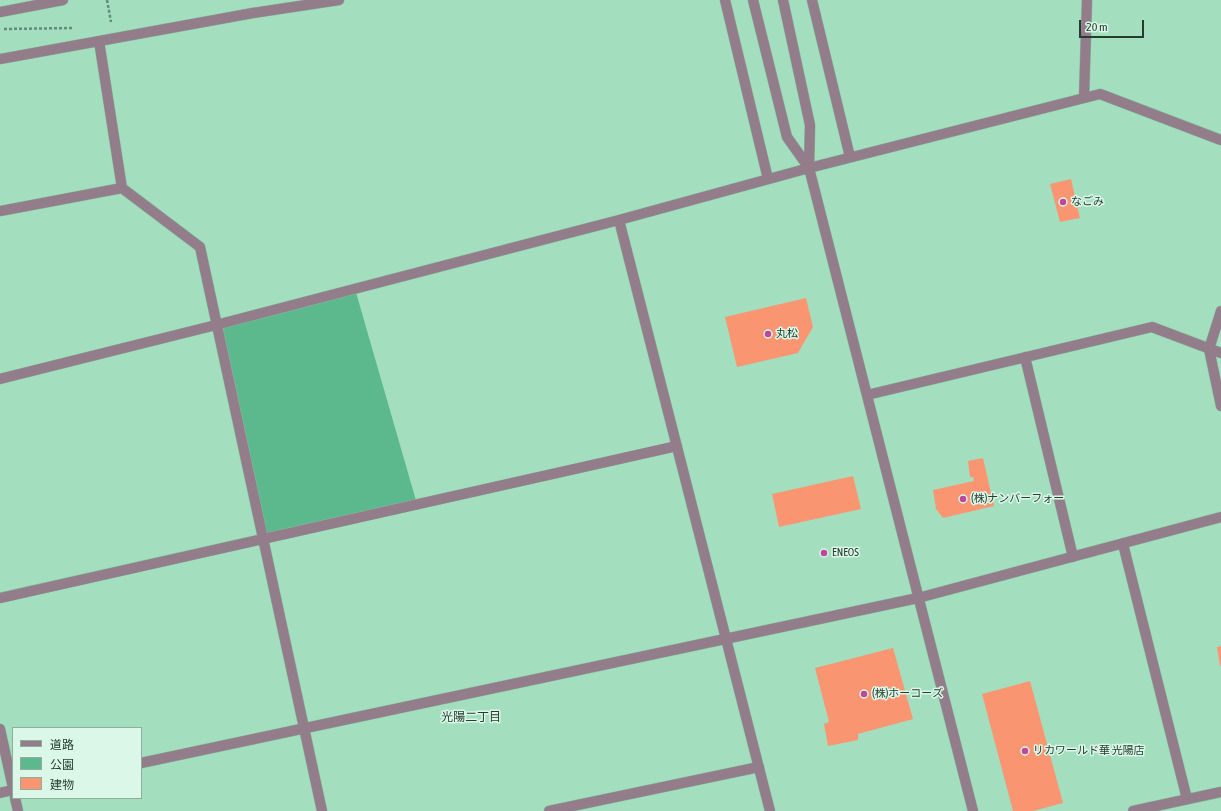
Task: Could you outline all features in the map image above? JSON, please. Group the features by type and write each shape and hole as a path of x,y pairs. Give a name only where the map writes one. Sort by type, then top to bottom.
{"street":[{"path":"0,12 63,0"},
{"path":"0,58 253,13 339,0"},
{"path":"725,0 768,179"},
{"path":"753,0 787,137 809,168"},
{"path":"783,0 810,125 809,168 973,811"},
{"path":"812,0 850,157"},
{"path":"1084,98 1087,0"},
{"path":"99,41 122,188 200,247 322,811"},
{"path":"0,379 216,325 619,220 850,157 1100,94 1221,140"},
{"path":"0,211 122,188"},
{"path":"619,220 770,811"},
{"path":"1221,311 1209,349 1221,406"},
{"path":"867,395 1152,327 1221,353"},
{"path":"1025,357 1072,557"},
{"path":"0,598 677,446"},
{"path":"142,763 918,598 1221,517"},
{"path":"1123,544 1187,799"},
{"path":"0,729 12,784"},
{"path":"549,811 759,768"},
{"path":"0,793 12,789"},
{"path":"1133,811 1221,792"},
{"path":"15,799 18,811"}],"path":[{"path":"107,0 114,38"},
{"path":"0,29 76,28"}],"green space":[{"path":"355,289 417,504 263,538 216,325"}],"building":[{"path":"1071,179 1080,218 1060,222 1050,184"},
{"path":"806,298 813,327 798,353 737,367 725,317"},
{"path":"983,458 994,506 943,518 936,509 933,490 974,481 973,477 970,477 968,461"},
{"path":"853,476 861,509 779,527 772,494"},
{"path":"1221,646 1221,666 1220,666 1217,647"},
{"path":"893,648 913,719 858,734 858,740 828,746 824,724 829,722 815,668"},
{"path":"1030,681 1063,803 1033,811 1013,811 982,694"}],"place":[{"name":"なごみ","path":"1063,202"},
{"name":"丸松","path":"768,334"},
{"name":"(株)ナンバーフォー","path":"963,499"},
{"name":"ENEOS","path":"824,553"},
{"name":"(株)ホーコーズ","path":"864,694"},
{"name":"リカワールド華 光陽店","path":"1025,751"}],"district":[{"name":"光陽二丁目","path":"471,717"}]}
